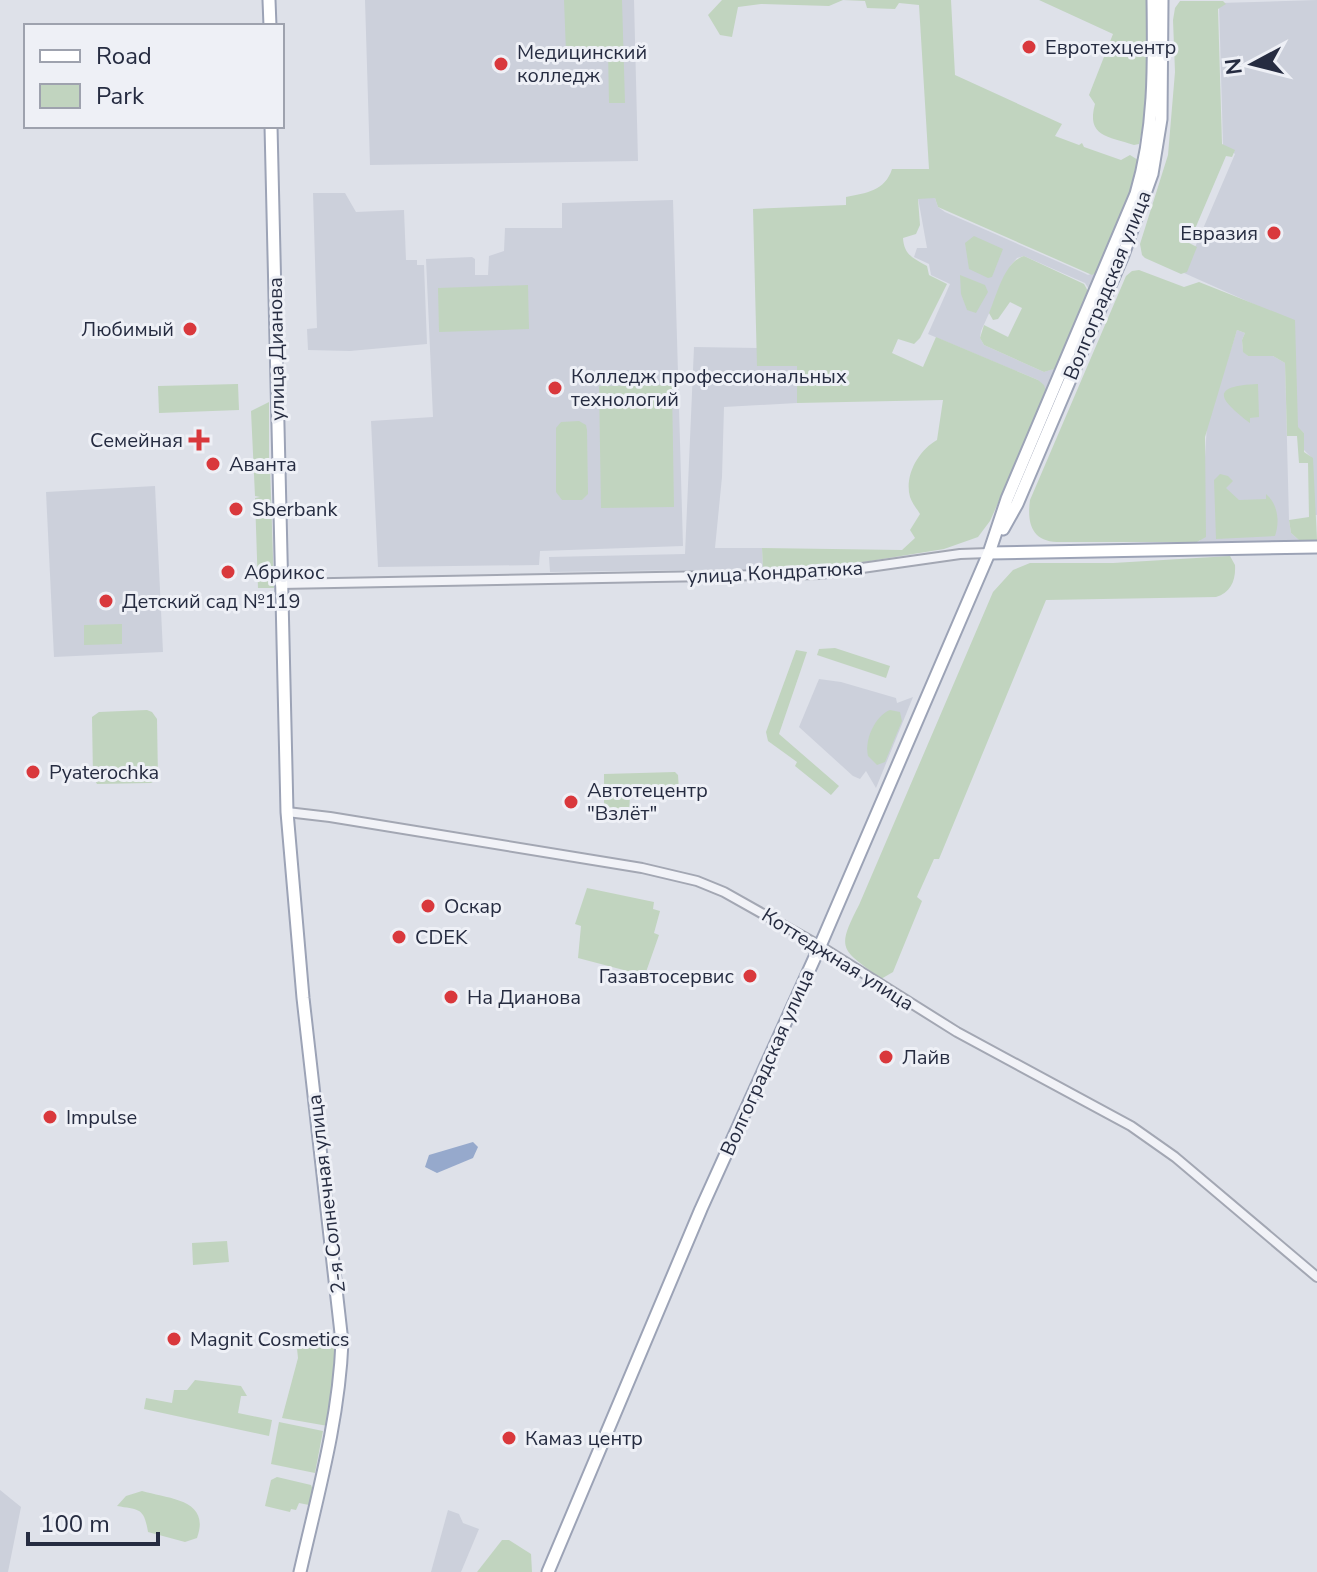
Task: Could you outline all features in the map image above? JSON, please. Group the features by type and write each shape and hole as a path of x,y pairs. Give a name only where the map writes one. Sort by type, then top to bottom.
{"main road":[{"path":"269,0 270,24"},
{"name":"Волгоградская улица","path":"548,1572 701,1209 820,946 989,553 1007,499 1136,194 1152,118 1153,0"},
{"name":"Волгоградская улица","path":"989,553 1017,504 1144,198 1155,161 1161,119 1162,0"},
{"name":"улица Дианова","path":"271,128 287,812"},
{"name":"улица Кондратюка","path":"989,553 1317,547"},
{"name":"2-я Солнечная улица","path":"287,812 303,998 342,1342 339,1391 300,1572"}],"street":[{"name":"улица Кондратюка","path":"280,584 820,574 960,554 989,553"},
{"name":"Коттеджная улица","path":"287,812 667,873 724,892 820,946 886,990 970,1039 1131,1126 1175,1157 1317,1277"}],"shaded area":[{"name":"Медицинский колледж","path":"365,0 634,0 638,161 370,165"},
{"path":"1317,0 1317,515 1312,515 1311,457 1304,450 1304,433 1297,427 1294,322 1184,273 1235,154 1223,145 1219,3"},
{"path":"313,193 345,193 356,212 404,210 406,260 417,260 417,265 424,265 427,344 350,351 308,350 307,329 317,328"},
{"path":"918,198 935,198 938,207 945,212 1088,275 1099,271 1090,291 1085,283 1024,256 1017,258 981,331 980,338 984,345 1044,372 1059,367 1047,394 1038,380 928,334 950,284 931,275 929,264 914,257 917,248 927,248"},
{"name":"Колледж профессиональных технологий","path":"673,200 683,546 540,551 539,565 378,567 371,421 433,417 426,259 472,257 475,259 475,275 488,275 489,256 504,251 505,228 562,228 562,203"},
{"path":"1237,330 1245,333 1243,351 1248,356 1273,356 1285,363 1289,520 1291,533 1300,541 1197,542 1200,541 1207,424"},
{"path":"694,347 758,348 797,366 797,403 724,407 722,477 715,548 762,548 763,569 550,572 549,557 685,554"},
{"name":"Детский сад №119","path":"155,486 163,652 54,657 46,492"},
{"path":"819,679 896,698 897,703 913,697 876,788 866,771 860,779 853,776 799,727"},
{"path":"0,1490 21,1507 8,1572 0,1572"},
{"path":"448,1510 459,1514 463,1523 479,1529 461,1572 431,1572"}],"green space":[{"path":"564,0 622,0 625,103 609,103 608,51 566,52"},
{"path":"722,0 843,0 829,6 761,4 738,7 732,37 720,35 708,15"},
{"path":"843,0 951,0 955,75 1062,124 1055,136 1079,145 1082,143 1084,147 1121,160 1130,155 1140,165 1099,271 1092,275 938,207 935,198 918,199 920,225 916,234 903,238 905,248 927,266 929,275 947,284 920,338 914,344 898,339 892,353 923,367 936,337 1038,380 1047,394 990,521 978,537 944,549 858,563 763,569 762,548 902,550 915,538 910,530 920,514 910,497 909,480 914,464 937,440 943,400 797,403 797,366 757,366 753,209 846,205 846,197 880,186 892,169 929,169 919,5 899,3 895,9 867,8 865,1"},
{"path":"1039,0 1150,2 1147,6 1146,111 1139,144 1101,134 1094,123 1095,104 1089,95 1113,34"},
{"path":"1180,1 1223,1 1226,4 1218,9 1222,144 1235,150 1232,157 1226,156 1189,243 1197,247 1187,272 1181,274 1145,258 1140,244 1168,155 1175,72 1173,20"},
{"path":"974,236 1003,249 992,277 969,269 965,243"},
{"path":"1024,256 1084,284 1089,293 1057,368 1044,372 984,345 980,338 984,325 1008,337 1022,308 1010,302 998,319 993,320 989,313 1006,272 1017,259"},
{"path":"1139,270 1184,287 1199,282 1295,320 1298,427 1304,433 1304,452 1313,458 1317,540 1300,541 1291,533 1289,520 1309,517 1308,463 1299,463 1297,436 1287,436 1285,363 1273,356 1248,356 1243,352 1245,333 1237,330 1205,437 1206,537 1197,542 1057,542 1036,534 1030,523 1030,500 1126,276"},
{"path":"960,275 985,285 988,292 976,313 967,310 961,294"},
{"path":"528,285 529,329 439,332 438,288"},
{"path":"238,384 239,410 159,413 158,386"},
{"path":"1258,384 1259,417 1250,418 1250,423 1231,407 1224,395 1232,388"},
{"path":"672,385 674,507 601,508 599,386"},
{"path":"269,402 269,464 258,465 270,466 274,588 258,588 255,498 260,497 255,496 251,411"},
{"path":"579,421 586,425 587,430 588,494 582,500 562,500 556,492 556,428 561,422"},
{"path":"1220,474 1233,481 1226,488 1239,500 1266,499 1266,494 1270,498 1277,514 1275,536 1216,539 1214,480"},
{"path":"1230,556 1235,565 1235,576 1229,589 1216,597 1046,600 939,859 934,859 917,897 922,901 893,972 881,979 851,955 846,948 847,932 993,592 1013,570 1030,563 1113,563"},
{"path":"122,624 122,644 84,645 84,625"},
{"path":"835,648 890,666 886,678 817,655 819,649"},
{"path":"796,650 807,652 779,734 839,786 831,795 795,766 797,762 768,741 766,732"},
{"path":"147,710 157,719 158,779 151,783 97,784 93,777 92,717 99,712"},
{"path":"890,710 900,712 902,721 885,762 877,765 868,756 869,736 875,723"},
{"path":"675,772 679,791 676,795 630,796 629,813 604,815 604,774"},
{"path":"587,888 654,902 653,909 660,911 654,933 659,935 646,972 635,973 578,958 581,926 575,924"},
{"path":"227,1241 229,1262 193,1265 192,1243"},
{"path":"296,1339 336,1345 335,1387 328,1426 282,1418 298,1358"},
{"path":"195,1380 241,1386 247,1396 241,1396 238,1413 272,1420 269,1436 144,1409 146,1398 172,1403 174,1390 187,1390"},
{"path":"279,1422 323,1431 315,1473 271,1464"},
{"path":"277,1477 311,1485 313,1490 309,1505 299,1503 296,1510 291,1509 290,1512 265,1506 271,1480"},
{"path":"142,1491 175,1499 193,1508 200,1525 197,1538 185,1542 148,1532 145,1518 139,1511 117,1506 126,1496"},
{"path":"502,1540 509,1540 531,1554 532,1572 477,1572"}],"water":[{"path":"473,1142 478,1147 473,1158 437,1173 425,1167 429,1155"}],"place":[{"name":"Евротехцентр","path":"1029,47"},
{"name":"Медицинский колледж","path":"501,64"},
{"name":"Евразия","path":"1274,233"},
{"name":"Любимый","path":"190,329"},
{"name":"Колледж профессиональных технологий","path":"555,388"},
{"name":"Семейная","path":"199,440"},
{"name":"Аванта","path":"213,464"},
{"name":"Sberbank","path":"236,509"},
{"name":"Абрикос","path":"228,572"},
{"name":"Детский сад №119","path":"106,601"},
{"name":"Pyaterochka","path":"33,772"},
{"name":"Автотецентр \"Взлёт\"","path":"571,802"},
{"name":"Оскар","path":"428,906"},
{"name":"CDEK","path":"399,937"},
{"name":"Газавтосервис","path":"750,976"},
{"name":"На Дианова","path":"451,997"},
{"name":"Лайв","path":"886,1057"},
{"name":"Impulse","path":"50,1117"},
{"name":"Magnit Cosmetics","path":"174,1339"},
{"name":"Камаз центр","path":"509,1438"}]}
